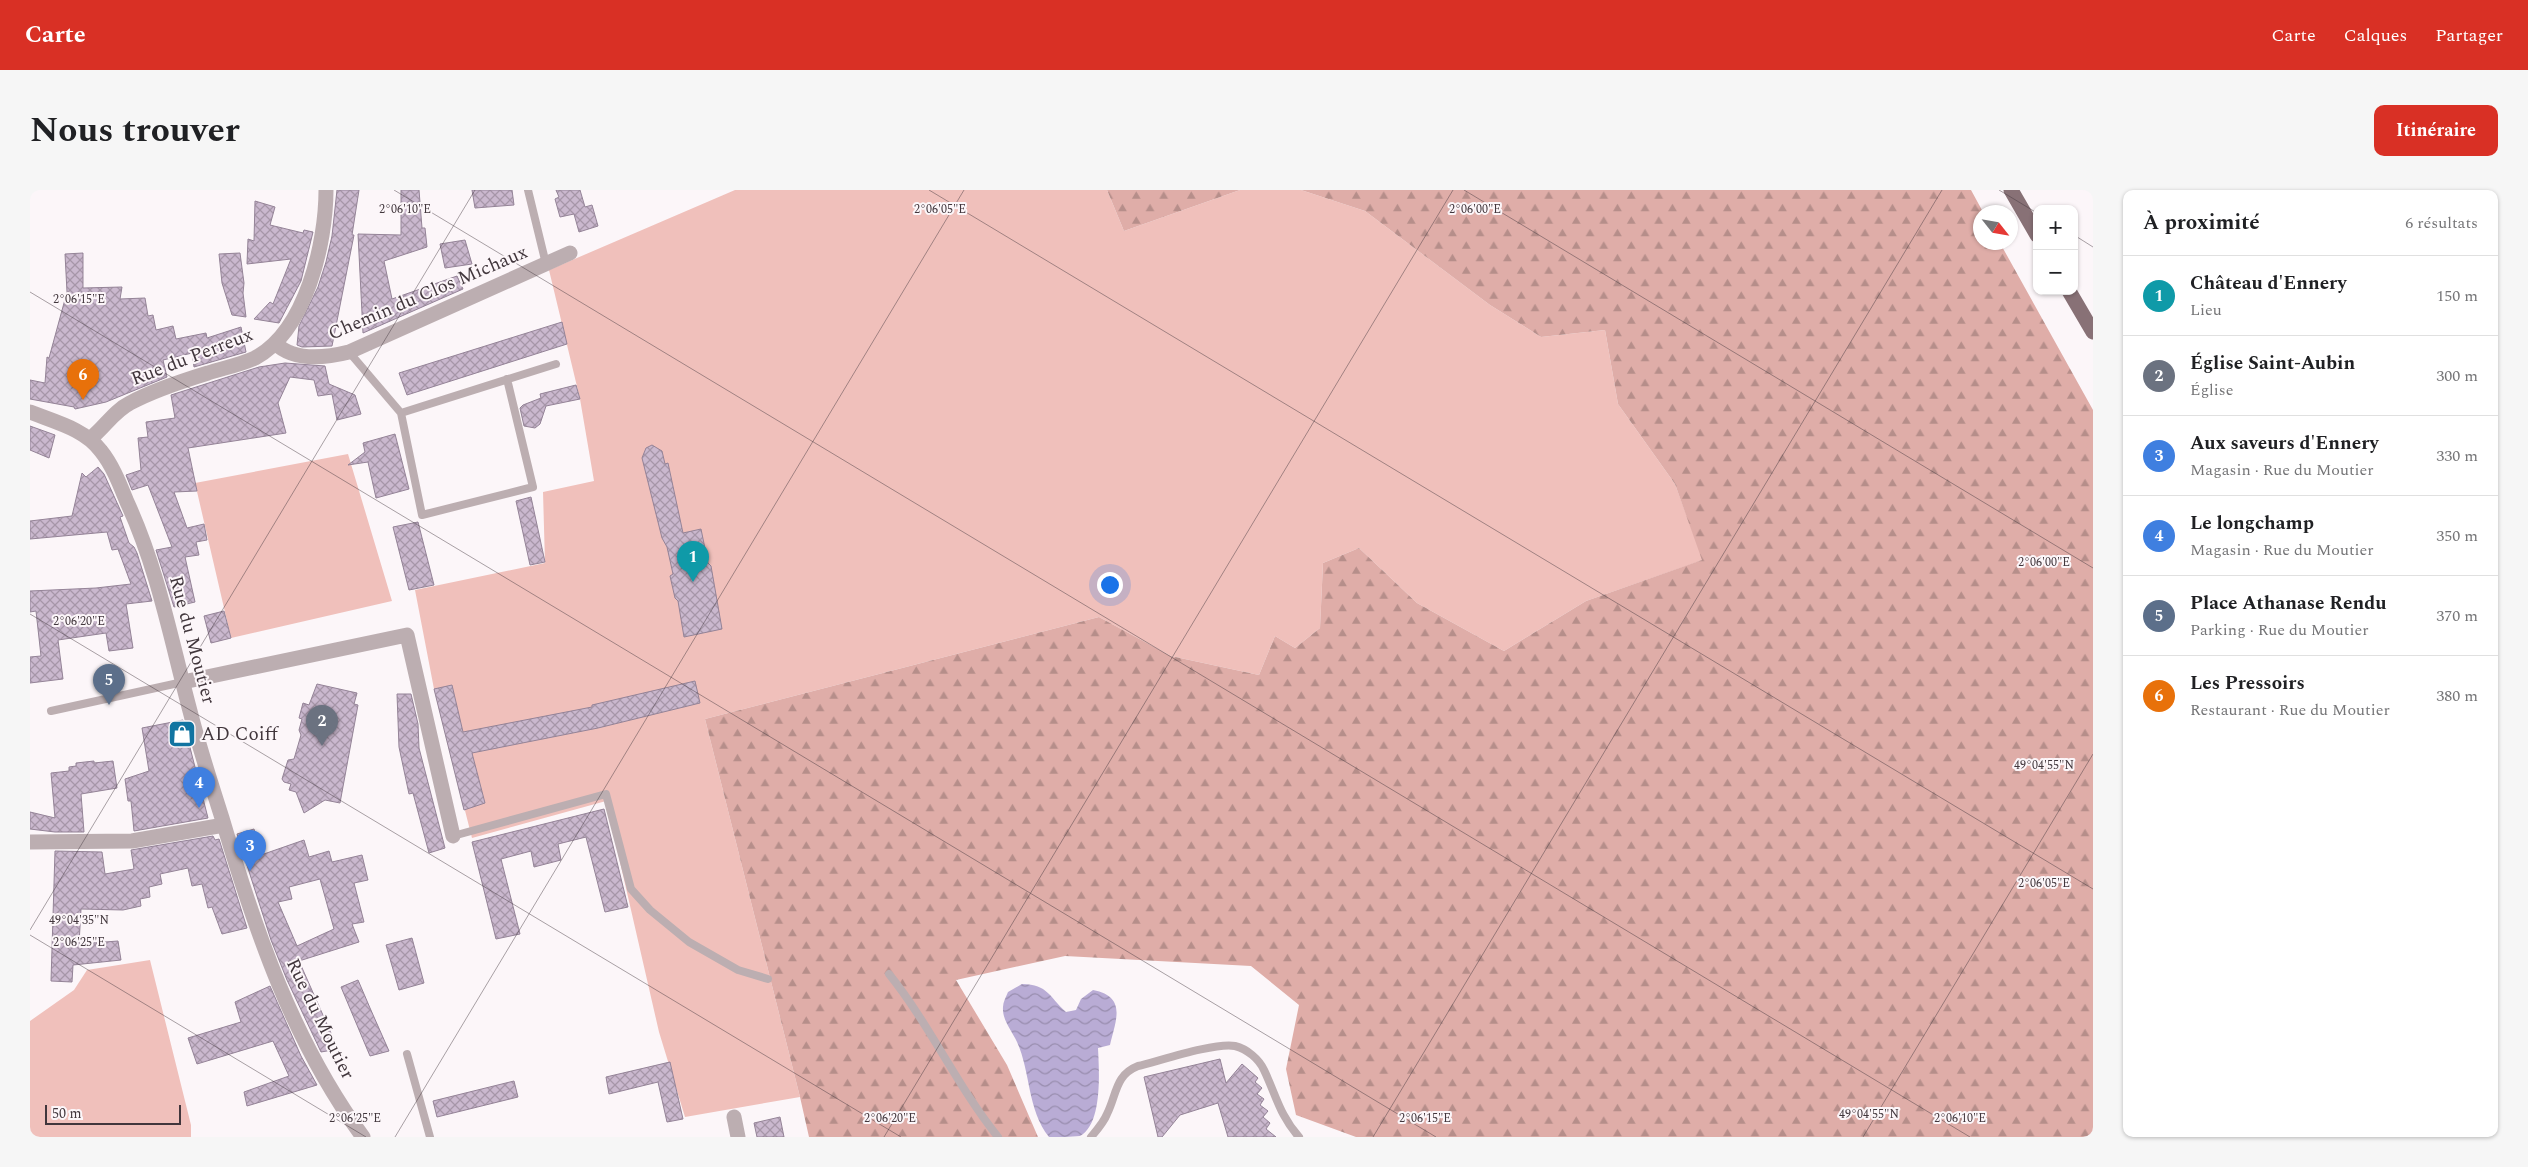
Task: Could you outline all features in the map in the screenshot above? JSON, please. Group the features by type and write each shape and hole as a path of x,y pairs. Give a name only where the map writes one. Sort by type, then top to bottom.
{"main road":[{"path":"2011,190 2033,228"},
{"path":"2071,295 2093,332"}],"street":[{"name":"Rue du Perreux","path":"91,438 119,410 129,403 189,378 246,361 275,343 293,320 310,280 323,234 326,190"},
{"name":"Chemin du Clos Michaux","path":"275,343 285,352 291,354 327,357 349,352 570,253"},
{"name":"Rue du Moutier","path":"30,412 91,438 111,465 142,534 242,890 292,1016 334,1095 363,1137"},
{"path":"183,682 407,635 454,836"},
{"path":"30,842 132,841 224,825"},
{"path":"734,1117 738,1137"}],"lane":[{"path":"528,190 546,264"},
{"path":"349,352 401,414 422,515 533,487 507,378"},
{"path":"401,414 507,378 556,364"},
{"path":"51,711 183,682"},
{"path":"454,836 606,794 630,889 650,910 689,942 738,970 768,979"},
{"path":"889,974 910,1001 978,1112 998,1137"},
{"path":"1092,1137 1107,1115 1119,1082 1126,1070 1217,1047 1235,1046 1252,1055 1263,1068 1286,1122 1299,1137"},
{"path":"407,1054 430,1137"}],"shaded area":[{"path":"735,190 1107,190 1124,231 1240,190 1301,190 1365,211 1490,305 1541,337 1605,330 1618,404 1675,484 1703,560 1586,601 1504,651 1417,603 1359,548 1323,563 1320,628 1295,648 1275,636 1259,675 1171,656 1099,617 705,719 800,1097 685,1117 659,1032 606,801 472,838 434,689 415,590 545,563 543,492 594,481 580,399 549,270"},
{"path":"348,454 392,601 231,638 195,483"},
{"path":"150,960 191,1125 191,1137 30,1137 30,1021 74,990 87,970"}],"green space":[{"path":"1107,190 1240,190 1124,231"},
{"path":"1301,190 1971,190 1979,205 1973,205 1973,250 2004,250 2093,410 2093,1137 1356,1137 1296,1115 1286,1069 1299,1005 1251,966 1065,956 956,980 1007,1065 1038,1137 809,1137 705,719 1099,617 1171,656 1259,675 1275,636 1295,648 1320,628 1323,563 1359,548 1417,603 1504,651 1586,601 1702,560 1675,484 1618,404 1605,330 1541,337 1490,305 1365,211"}],"water":[{"path":"1022,984 1043,989 1066,1012 1076,1010 1081,999 1093,990 1104,993 1115,1004 1116,1018 1110,1045 1098,1048 1099,1082 1096,1109 1093,1120 1087,1130 1080,1136 1049,1137 1037,1115 1025,1066 1017,1042 1003,1012 1008,992"}],"building":[{"path":"337,190 359,190 352,235 354,235 332,346 302,347 297,345 299,326 318,287 326,262 332,236"},
{"path":"401,190 419,190 422,228 425,228 427,247 384,261 392,299 457,276 463,289 363,333 358,234 401,235"},
{"path":"472,190 512,190 514,205 475,208"},
{"path":"556,190 580,190 585,207 592,205 598,226 579,232 574,214 560,217 555,199 559,197"},
{"path":"255,201 275,207 270,225 303,233 304,230 313,232 301,281 279,323 254,319 270,302 273,304 291,259 247,264 248,239 254,241"},
{"path":"465,240 472,264 445,268 440,244"},
{"path":"83,253 83,288 122,287 120,299 145,298 148,316 153,315 156,330 173,326 176,339 206,333 207,338 241,327 246,352 194,367 192,353 163,360 167,377 106,402 75,409 74,407 30,399 30,380 45,383 47,357 49,358 67,292 65,254"},
{"path":"240,253 246,317 232,315 222,283 219,254"},
{"path":"562,322 567,344 407,395 399,373"},
{"path":"285,363 325,366 329,384 355,395 361,414 337,420 332,394 318,396 314,380 290,377 278,403 286,433 188,448 197,491 174,492 187,528 204,524 207,540 196,542 199,555 185,557 195,602 174,607 156,550 172,547 148,485 132,490 126,475 141,470 138,438 148,437 146,422 175,418 171,395 259,367"},
{"path":"576,385 580,399 546,406 540,424 535,428 524,426 520,408 523,405 541,398 540,394"},
{"path":"30,426 55,435 49,458 30,450"},
{"path":"395,434 409,489 376,498 368,462 348,465 365,452 363,443"},
{"path":"652,445 662,451 665,464 668,463 683,533 701,529 708,563 711,566 722,629 684,637 678,601 675,598 670,576 673,574 667,547 662,538 642,458 646,448"},
{"path":"98,467 104,474 123,516 120,517 129,543 137,553 152,601 126,604 133,648 109,651 106,633 58,640 63,679 30,683 30,657 41,656 36,611 30,612 30,591 96,588 131,584 118,549 112,550 107,532 30,539 30,521 72,516 82,473 86,477"},
{"path":"531,497 545,562 530,565 516,501"},
{"path":"418,522 434,585 409,590 393,527"},
{"path":"224,611 231,638 211,643 204,616"},
{"path":"695,681 700,703 598,728 472,753 485,803 464,810 434,689 452,685 463,732 592,707 592,705"},
{"path":"317,684 357,693 354,704 358,705 340,803 325,800 304,813 296,792 289,790 291,784 284,782 282,779 288,760 294,759 301,735 299,730 302,719 299,718 303,703 309,705"},
{"path":"397,694 411,694 418,724 419,748 445,848 429,853 413,793 409,794 399,747"},
{"path":"183,720 208,818 134,831 131,801 128,801 125,779 149,771 142,728"},
{"path":"94,761 94,763 113,761 117,788 81,794 84,832 55,832 30,829 30,812 55,818 51,773 69,771 69,767 76,766 76,763"},
{"path":"604,809 628,907 605,912 586,837 558,844 561,860 534,867 531,851 501,859 520,934 496,939 472,842"},
{"path":"254,829 261,855 304,840 309,857 329,851 332,862 362,855 368,880 354,883 364,922 352,924 359,942 299,961 338,1049 321,1052 287,980 271,940 237,834","holes":["320,879 334,929 297,946 278,902 292,899 289,887"]},
{"path":"213,836 215,840 219,839 247,928 222,934 212,907 208,908 202,884 192,886 188,868 160,874 162,884 149,887 150,897 140,899 141,906 123,910 81,909 79,944 118,941 121,960 73,965 72,982 51,981 55,851 102,852 105,874 134,869 131,850"},
{"path":"412,938 424,983 399,990 386,945"},
{"path":"358,980 389,1051 370,1056 341,987"},
{"path":"270,986 301,1056 317,1085 247,1106 244,1092 289,1076 273,1041 197,1064 188,1038 241,1022 235,1002"},
{"path":"1220,1059 1226,1083 1242,1064 1258,1078 1255,1082 1262,1088 1257,1094 1264,1099 1260,1105 1268,1111 1263,1117 1270,1123 1266,1129 1276,1137 1228,1137 1218,1103 1180,1115 1162,1137 1158,1137 1144,1077"},
{"path":"670,1062 683,1119 667,1122 658,1082 609,1094 606,1077"},
{"path":"514,1081 518,1097 437,1117 433,1101"},
{"path":"780,1117 784,1137 757,1137 754,1123"}],"place":[{"name":"Les Pressoirs","path":"83,400"},
{"name":"Château d'Ennery","path":"693,582"},
{"name":"Place Athanase Rendu","path":"109,705"},
{"name":"AD Coiff","path":"182,734"},
{"name":"Église Saint-Aubin","path":"322,746"},
{"name":"Le longchamp","path":"199,808"},
{"name":"Aux saveurs d'Ennery","path":"250,871"}]}
